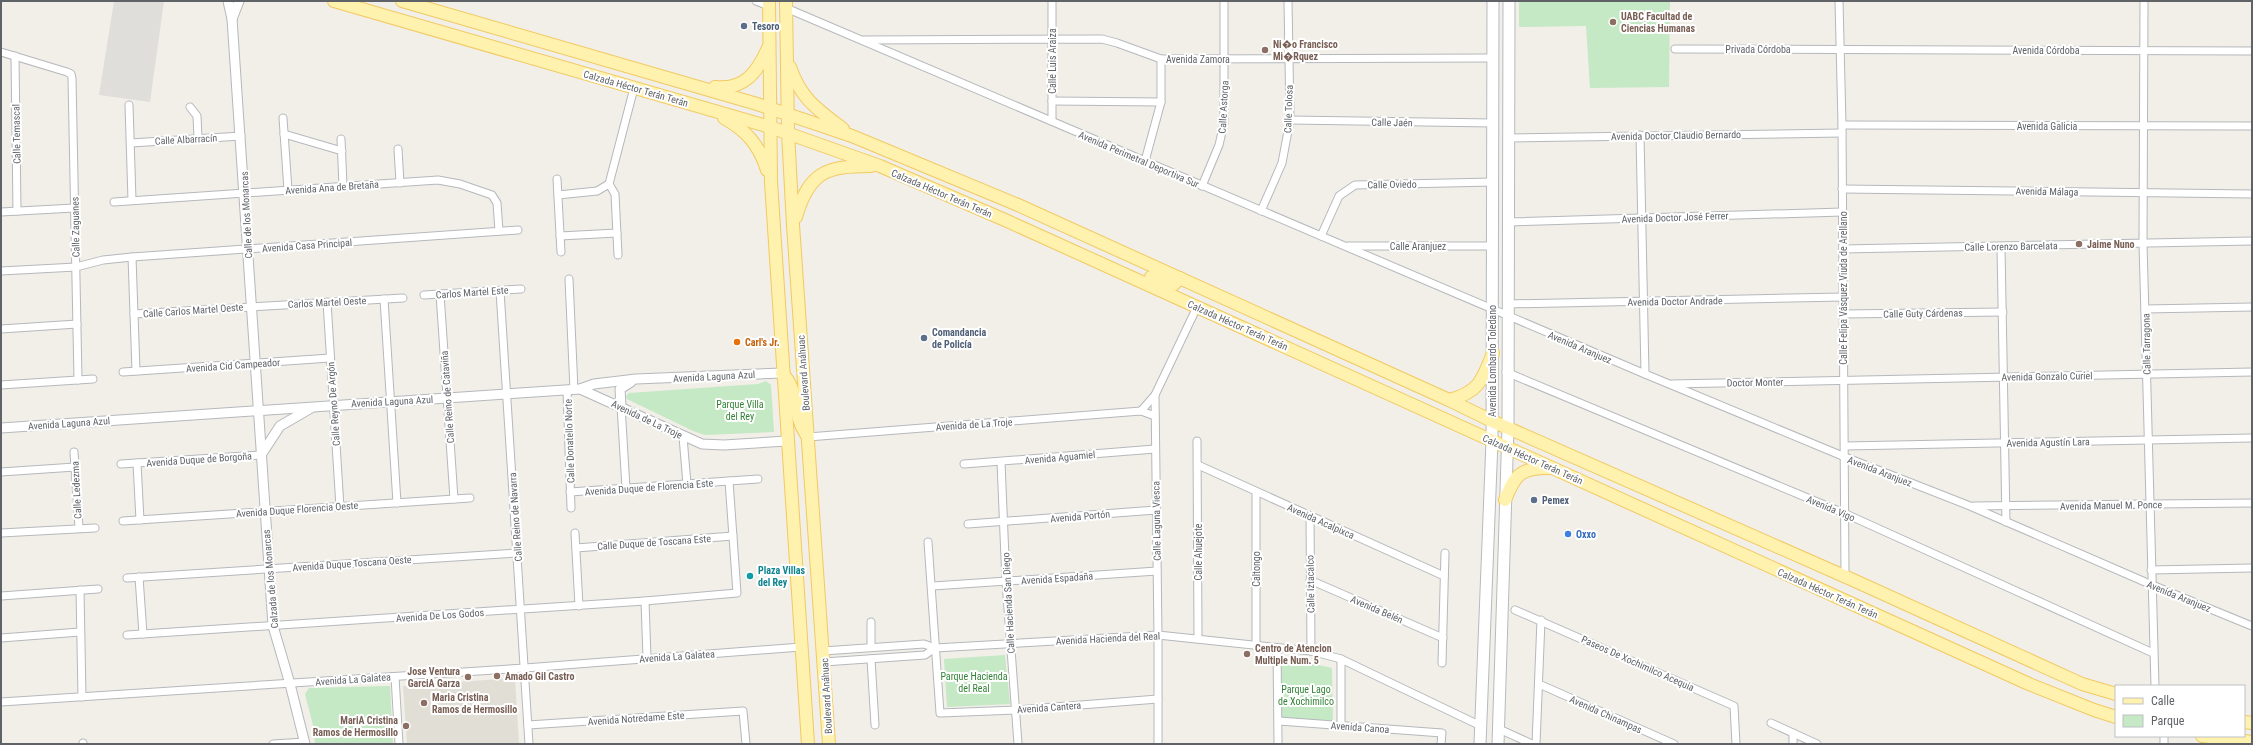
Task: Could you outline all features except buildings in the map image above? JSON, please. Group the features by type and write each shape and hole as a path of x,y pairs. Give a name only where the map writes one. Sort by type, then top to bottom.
{"main road":[{"name":"Calzada Héctor Terán Terán","path":"334,1 770,127 880,166 949,195 1078,253 2029,684 2094,710 2115,717"},
{"name":"Calzada Héctor Terán Terán","path":"402,1 769,108 852,136 1031,211 1449,400 1492,421 1844,576 2082,684 2115,694"},
{"name":"Avenida Lombardo Toledano","path":"1480,744 1492,441 1493,1"},
{"path":"1499,1 1502,6 1504,36 1509,48"},
{"name":"Avenida Lombardo Toledano","path":"1498,744 1508,428 1506,372 1509,1"},
{"name":"Boulevard Anáhuac","path":"769,4 771,182 782,372 808,740"},
{"name":"Boulevard Anáhuac","path":"786,4 788,133 793,225 829,744"},
{"path":"692,85 725,88 738,85 758,68 769,45"},
{"path":"787,58 797,86 806,100 852,136"},
{"path":"1493,94 1496,104 1498,131 1501,136 1509,138"},
{"path":"707,109 735,125 750,137 762,156 771,182"},
{"path":"793,225 803,194 821,175 844,166 880,166"},
{"path":"949,195 954,187 962,186 1017,210 1031,211"},
{"path":"1078,253 1123,265 1168,284 1174,285 1180,278"},
{"path":"1449,400 1466,396 1482,380 1493,353"},
{"path":"782,372 791,383 798,421 808,437"},
{"path":"1505,500 1518,474 1526,470 1552,468"},
{"path":"802,650 815,662 824,657"},
{"path":"2210,737 2252,742"}],"street":[{"name":"Calle de los Monarcas","path":"228,1 232,19 241,136 259,410"},
{"name":"Calle de los Monarcas","path":"232,19 239,1"},
{"path":"756,1 769,4"},
{"name":"Calle Luis Araiza","path":"1052,1 1052,121"},
{"name":"Calle Astorga","path":"1202,186 1222,136 1224,1"},
{"name":"Calle Tolosa","path":"1261,211 1282,163 1290,120 1288,1"},
{"name":"Calle Felipa Vásquez Viuda de Arellano","path":"1839,1 1842,125 1843,380 1846,514 1844,576"},
{"name":"Calle Tarragona","path":"2144,1 2143,243 2155,685"},
{"name":"Avenida Perimetral Deportiva Sur","path":"786,4 860,40 1492,310"},
{"name":"Avenida Zamora","path":"860,40 1052,39 1110,41 1161,59 1492,58"},
{"name":"Privada Córdoba","path":"1675,49 1840,49"},
{"name":"Avenida Córdoba","path":"1840,49 2252,51"},
{"path":"1,52 15,56"},
{"name":"Calle Zaguanes","path":"15,56 71,74 78,324 78,380"},
{"name":"Calle Temascal","path":"15,56 17,211"},
{"path":"1145,161 1161,102 1161,59"},
{"path":"558,195 597,191 609,184 634,88"},
{"path":"1052,101 1161,102"},
{"path":"129,105 132,200"},
{"path":"190,107 197,116 198,138"},
{"path":"282,118 288,190"},
{"name":"Calle Jaén","path":"1290,120 1493,123"},
{"name":"Avenida Galicia","path":"1842,125 2252,126"},
{"name":"Avenida Doctor Claudio Bernardo","path":"1509,138 1842,133"},
{"path":"284,134 342,151"},
{"path":"1640,135 1645,374"},
{"name":"Calle Albarracín","path":"131,143 241,136"},
{"path":"341,139 343,186"},
{"path":"398,149 400,183"},
{"path":"558,179 561,252"},
{"name":"Avenida Ana de Bretaña","path":"114,202 343,186 449,181 492,195 497,203 499,231"},
{"name":"Calle Oviedo","path":"1321,236 1339,196 1355,185 1493,182"},
{"path":"609,184 615,194 618,255"},
{"name":"Avenida Málaga","path":"1842,189 2252,194"},
{"path":"1,212 74,208"},
{"name":"Avenida Doctor José Ferrer","path":"1508,222 1842,212"},
{"name":"Avenida Casa Principal","path":"1,271 76,267 103,260 132,257 518,230"},
{"path":"560,236 616,233"},
{"name":"Calle Lorenzo Barcelata","path":"1843,249 2252,242"},
{"name":"Calle Aranjuez","path":"1344,246 1492,246"},
{"path":"2001,246 2006,522"},
{"path":"132,257 136,371"},
{"name":"Calle Donatello Norte","path":"570,279 574,390 570,492 571,508"},
{"name":"Carlos Martel Este","path":"424,295 521,289"},
{"name":"Calle Reino de Navarra","path":"500,291 529,744"},
{"name":"Calle Reino de Cataviña","path":"440,294 454,499"},
{"name":"Avenida Doctor Andrade","path":"1507,310 1643,301 1843,297"},
{"path":"384,298 397,503"},
{"name":"Carlos Martel Oeste","path":"252,306 403,298"},
{"name":"Calle Reyno De Argón","path":"327,302 340,507"},
{"name":"Calle Carlos Martel Oeste","path":"134,314 252,306"},
{"name":"Calle Laguna Viesca","path":"1158,744 1155,395 1197,307"},
{"path":"2145,310 2252,307"},
{"name":"Avenida Aranjuez","path":"1492,310 1507,310 1668,384 1845,457 1970,506 2152,585 2252,626"},
{"name":"Calle Guty Cárdenas","path":"1843,314 2003,312"},
{"path":"1,329 78,324"},
{"name":"Avenida Cid Campeador","path":"123,372 330,358"},
{"name":"Avenida Laguna Azul","path":"1,428 314,406 574,390 594,384 636,380 782,372"},
{"name":"Avenida Vigo","path":"1506,372 1846,514 2153,653"},
{"name":"Avenida Gonzalo Curiel","path":"1843,380 2252,372"},
{"path":"1,385 93,379"},
{"path":"626,488 620,389 624,385 636,380"},
{"name":"Doctor Monter","path":"1668,384 1843,380"},
{"name":"Avenida de La Troje","path":"574,390 621,406 683,437 702,444 724,445 787,441"},
{"path":"1141,411 1155,395"},
{"path":"261,455 280,426 314,406"},
{"name":"Calzada de los Monarcas","path":"259,410 273,626 305,743"},
{"name":"Avenida de La Troje","path":"808,437 1141,411 1155,416"},
{"path":"683,437 687,484"},
{"name":"Avenida Agustín Lara","path":"1845,446 2252,438"},
{"name":"Calle Ahuejote","path":"1197,441 1198,639"},
{"name":"Avenida Aguamiel","path":"964,464 1155,449"},
{"name":"Calle Ledezma","path":"74,452 79,528"},
{"name":"Avenida Duque de Borgoña","path":"121,464 261,455"},
{"name":"Calle Hacienda San Diego","path":"1001,462 1006,582 1018,744"},
{"path":"136,463 140,520"},
{"name":"Avenida Acalpixca","path":"1198,465 1444,576"},
{"path":"1,472 75,467"},
{"name":"Avenida Duque de Florencia Este","path":"570,492 758,479"},
{"path":"729,481 733,536"},
{"name":"Caltongo","path":"1256,492 1256,646"},
{"name":"Avenida Duque Florencia Oeste","path":"123,521 470,498"},
{"name":"Avenida Manuel M. Ponce","path":"1970,506 2252,502"},
{"name":"Avenida Portón","path":"968,524 1156,510"},
{"name":"Calle Iztacalco","path":"1310,516 1311,651"},
{"path":"1,533 95,528"},
{"path":"574,532 579,606"},
{"name":"Calle Duque de Toscana Este","path":"576,548 733,536"},
{"name":"Avenida De Los Godos","path":"127,635 579,606 737,593 733,536"},
{"path":"928,542 933,586 935,648"},
{"name":"Avenida Duque Toscana Oeste","path":"127,578 517,553"},
{"path":"1442,663 1444,638 1445,553"},
{"path":"2151,570 2252,568"},
{"name":"Avenida Espadaña","path":"933,586 1157,571"},
{"path":"139,577 142,634"},
{"name":"Avenida Belén","path":"1310,580 1444,638"},
{"path":"1,596 98,589"},
{"path":"80,590 82,697"},
{"path":"645,601 647,658"},
{"name":"Paseos De Xochimilco Acequia","path":"1515,610 1541,620 1734,706 1736,744"},
{"path":"1536,744 1541,620"},
{"path":"871,622 871,647"},
{"path":"1,638 80,632"},
{"name":"Avenida Hacienda del Real","path":"824,657 871,647 924,644 935,648 1158,634 1311,651 1341,659 1481,726"},
{"name":"Avenida Hacienda del Real","path":"824,657 871,659 925,654 935,648"},
{"name":"Avenida Cantera","path":"935,648 940,713 1016,710 1158,699"},
{"path":"1277,648 1278,744"},
{"name":"Avenida La Galatea","path":"1,702 395,677 647,658 802,650"},
{"path":"871,659 875,725"},
{"path":"1341,659 1341,726"},
{"path":"395,677 399,744"},
{"name":"Avenida Chinampas","path":"1539,684 1674,744"},
{"name":"Avenida Notredame Este","path":"528,725 744,711 746,744"},
{"name":"Avenida Canoa","path":"1278,721 1442,733 1441,744"},
{"path":"1771,723 1817,744"},
{"path":"1498,729 1532,744"},
{"path":"1793,733 1793,744"},
{"path":"273,744 305,743"}],"shaded area":[{"path":"114,1 164,1 150,102 99,95"},
{"path":"515,678 519,744 407,744 403,686"}],"green space":[{"path":"1519,1 1670,1 1669,87 1590,88 1586,26 1519,27"},
{"name":"Parque Villa del Rey","path":"766,381 771,385 774,432 705,435 693,431 627,399 626,396 629,393 758,384"},
{"name":"Parque Hacienda del Real","path":"1005,655 1010,704 947,707 944,659"},
{"name":"Parque Lago de Xochimilco","path":"1281,661 1309,663 1332,668 1333,725 1279,721"},
{"path":"390,686 393,744 315,744 314,729 305,694 309,688"}],"place":[{"name":"UABC Facultad de Ciencias Humanas","path":"1613,22"},
{"name":"Tesoro","path":"744,26"},
{"name":"Ni�o Francisco Mi�Rquez","path":"1265,50"},
{"name":"Jaime Nuno","path":"2079,244"},
{"name":"Comandancia de Policía","path":"924,338"},
{"name":"Carl's Jr.","path":"737,342"},
{"name":"Pemex","path":"1534,500"},
{"name":"Oxxo","path":"1568,534"},
{"name":"Plaza Villas del Rey","path":"750,576"},
{"name":"Centro de Atencion Multiple Num. 5","path":"1247,654"},
{"name":"Amado Gil Castro","path":"497,676"},
{"name":"Jose Ventura GarciA Garza","path":"468,677"},
{"name":"Maria Cristina Ramos de Hermosillo","path":"424,703"},
{"name":"MariA Cristina Ramos de Hermosillo","path":"406,726"}]}
